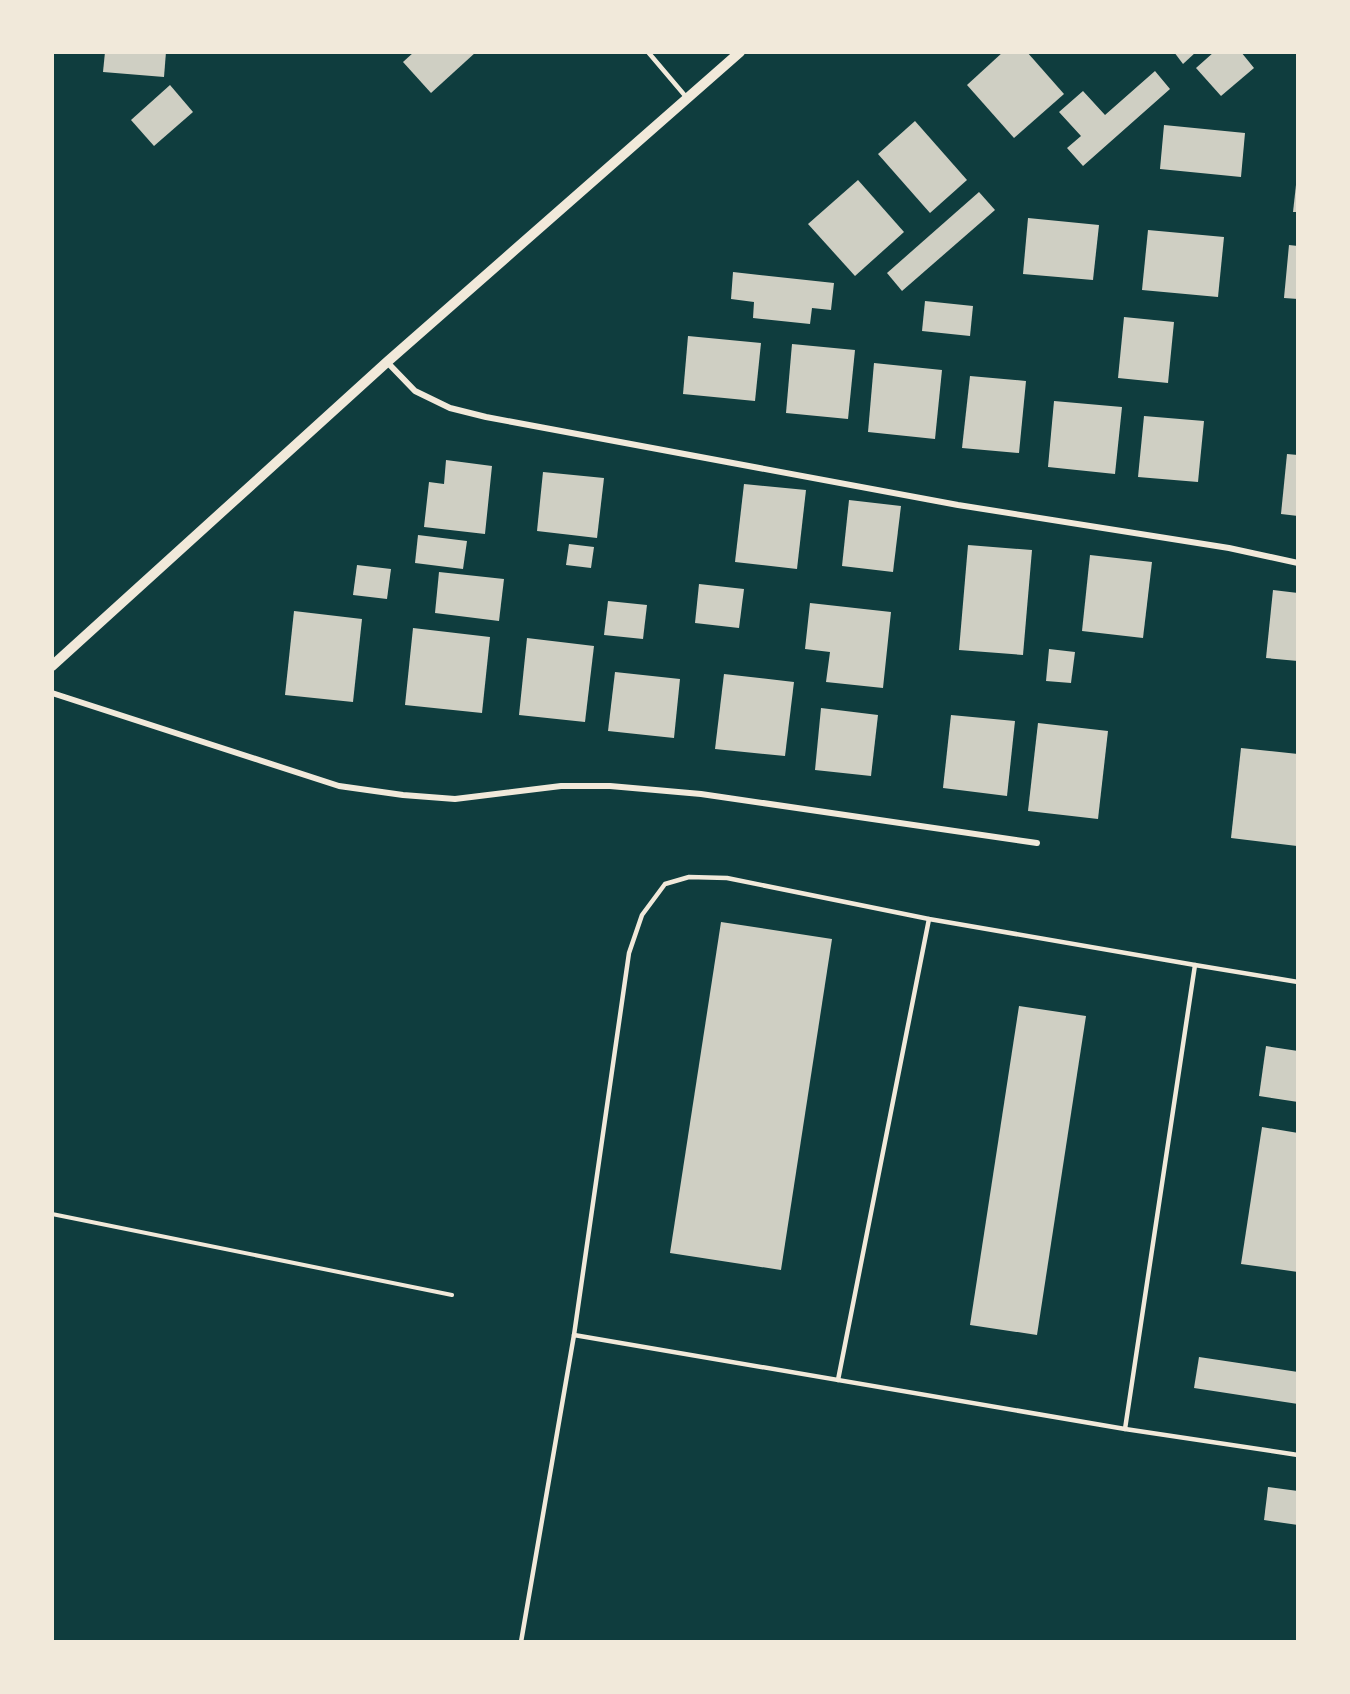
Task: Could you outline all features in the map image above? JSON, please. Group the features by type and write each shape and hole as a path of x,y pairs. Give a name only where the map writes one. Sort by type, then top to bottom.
{"street":[{"path":"52,666 387,362 740,52"},
{"path":"387,362 415,391 450,408 486,417 958,505 1229,548 1298,563"},
{"path":"52,693 339,786 455,799 561,786 610,786 700,794 1037,843"}],"lane":[{"path":"648,52 687,98"},
{"path":"520,1641 574,1335 629,953 642,915 665,884 689,877 727,878 929,919 1298,982"},
{"path":"838,1380 929,919"},
{"path":"1125,1429 1195,964"},
{"path":"574,1335 1125,1429 1298,1455"}],"path":[{"path":"52,1214 452,1295"}],"building":[{"path":"105,52 166,52 164,77 103,72"},
{"path":"414,52 476,52 431,93 403,62"},
{"path":"1003,52 1027,52 1064,94 1014,138 967,85"},
{"path":"1174,52 1196,52 1183,64"},
{"path":"1214,52 1241,52 1254,68 1221,96 1196,68"},
{"path":"1155,71 1170,89 1083,166 1067,148 1081,136 1059,112 1083,91 1105,115"},
{"path":"170,85 193,112 154,146 131,120"},
{"path":"915,121 967,180 930,213 878,154"},
{"path":"1164,125 1245,133 1241,177 1160,169"},
{"path":"858,180 904,232 855,276 808,224"},
{"path":"1296,185 1298,186 1298,212 1293,212"},
{"path":"979,192 995,210 902,291 887,273"},
{"path":"1028,218 1099,225 1093,280 1023,274"},
{"path":"1148,230 1224,237 1218,297 1142,290"},
{"path":"1289,245 1298,246 1298,299 1284,298"},
{"path":"733,272 834,283 831,310 812,308 810,324 753,318 754,302 731,299"},
{"path":"925,301 973,306 970,336 922,331"},
{"path":"1124,317 1174,322 1168,383 1118,378"},
{"path":"688,336 761,343 755,401 683,394"},
{"path":"792,344 855,350 848,419 786,413"},
{"path":"874,363 942,370 935,439 868,432"},
{"path":"970,376 1026,381 1019,453 962,448"},
{"path":"1054,401 1122,407 1115,474 1048,467"},
{"path":"1144,416 1204,421 1198,482 1138,477"},
{"path":"1287,454 1298,455 1298,516 1281,514"},
{"path":"446,460 492,466 485,534 424,527 429,482 444,484"},
{"path":"543,472 604,478 597,538 537,531"},
{"path":"744,484 806,490 797,569 735,562"},
{"path":"849,500 901,506 893,572 842,566"},
{"path":"418,535 467,541 463,569 415,563"},
{"path":"569,544 594,547 591,568 566,565"},
{"path":"968,545 1032,550 1023,655 959,650"},
{"path":"1090,555 1152,562 1143,638 1082,631"},
{"path":"357,565 391,569 387,599 353,595"},
{"path":"439,572 504,579 499,621 435,613"},
{"path":"699,584 744,589 739,628 695,623"},
{"path":"1273,590 1298,593 1298,661 1266,658"},
{"path":"608,601 647,605 643,639 604,635"},
{"path":"810,603 891,612 883,688 826,682 830,652 805,649"},
{"path":"294,611 362,619 353,702 285,695"},
{"path":"413,628 490,637 482,713 405,705"},
{"path":"527,638 594,646 585,722 519,715"},
{"path":"1049,649 1075,652 1071,683 1046,681"},
{"path":"615,672 680,679 674,738 608,731"},
{"path":"724,674 794,682 785,756 715,749"},
{"path":"821,708 878,715 871,776 815,770"},
{"path":"951,715 1015,721 1007,796 943,788"},
{"path":"1038,723 1108,731 1098,819 1028,811"},
{"path":"1241,748 1298,754 1297,846 1231,838"},
{"path":"721,922 832,939 781,1270 670,1253"},
{"path":"1019,1006 1086,1016 1037,1335 970,1325"},
{"path":"1266,1046 1298,1051 1298,1102 1259,1096"},
{"path":"1262,1127 1298,1133 1298,1272 1241,1264"},
{"path":"1199,1357 1298,1372 1298,1404 1194,1388"},
{"path":"1268,1487 1298,1491 1298,1525 1264,1520"}]}
